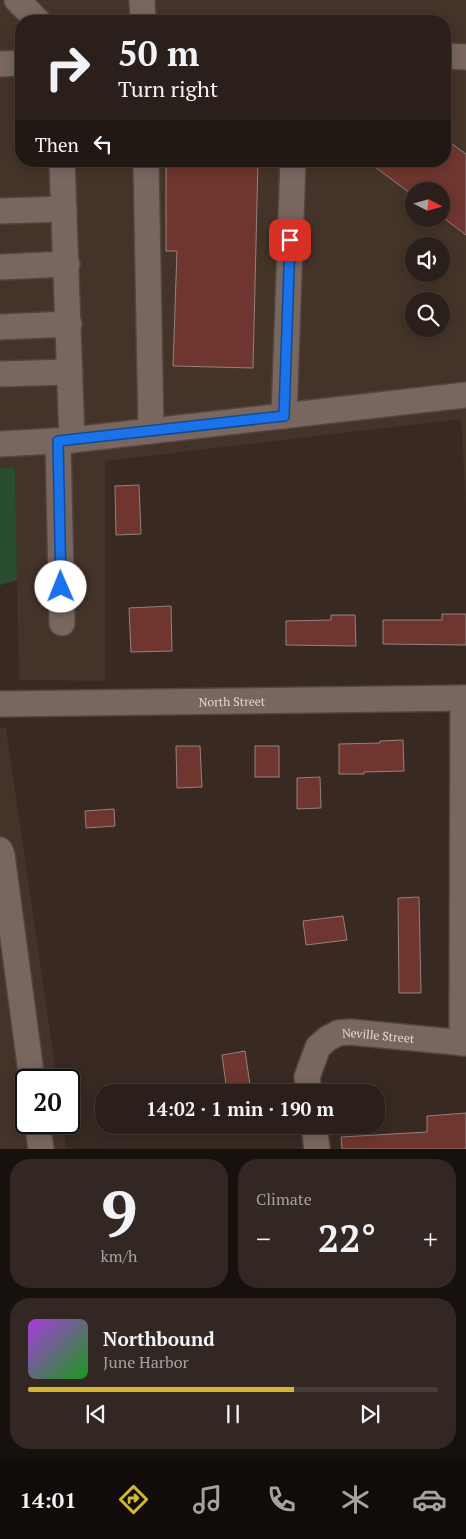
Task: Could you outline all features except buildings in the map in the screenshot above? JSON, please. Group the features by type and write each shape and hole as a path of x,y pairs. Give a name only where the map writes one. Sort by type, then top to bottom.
{"street":[{"path":"17,0 32,15"},
{"path":"451,56 466,57"},
{"path":"0,64 15,63"},
{"path":"62,167 70,372 65,441 62,623"},
{"path":"146,167 151,431"},
{"path":"284,416 293,167"},
{"path":"0,211 64,209"},
{"path":"0,267 67,264"},
{"path":"0,327 69,324"},
{"path":"0,374 70,372"},
{"path":"0,444 65,441 466,394"},
{"path":"464,698 464,1043"},
{"name":"North Street","path":"0,704 464,698"},
{"path":"0,850 31,1069"},
{"name":"Neville Street","path":"308,1084 307,1077 318,1047 338,1033 350,1032 464,1043"},
{"path":"39,1134 41,1149"},
{"path":"315,1134 317,1149"}],"shaded area":[{"path":"0,0 466,0 466,506 461,419 105,461 105,681 19,680 15,467 0,468"},
{"path":"0,728 6,728 55,1069 15,1069 15,1134 64,1134 66,1149 0,1149"}],"green space":[{"path":"15,467 17,580 0,585 0,468"}],"route":[{"path":"61,587 58,441 284,416 290,240"}]}
